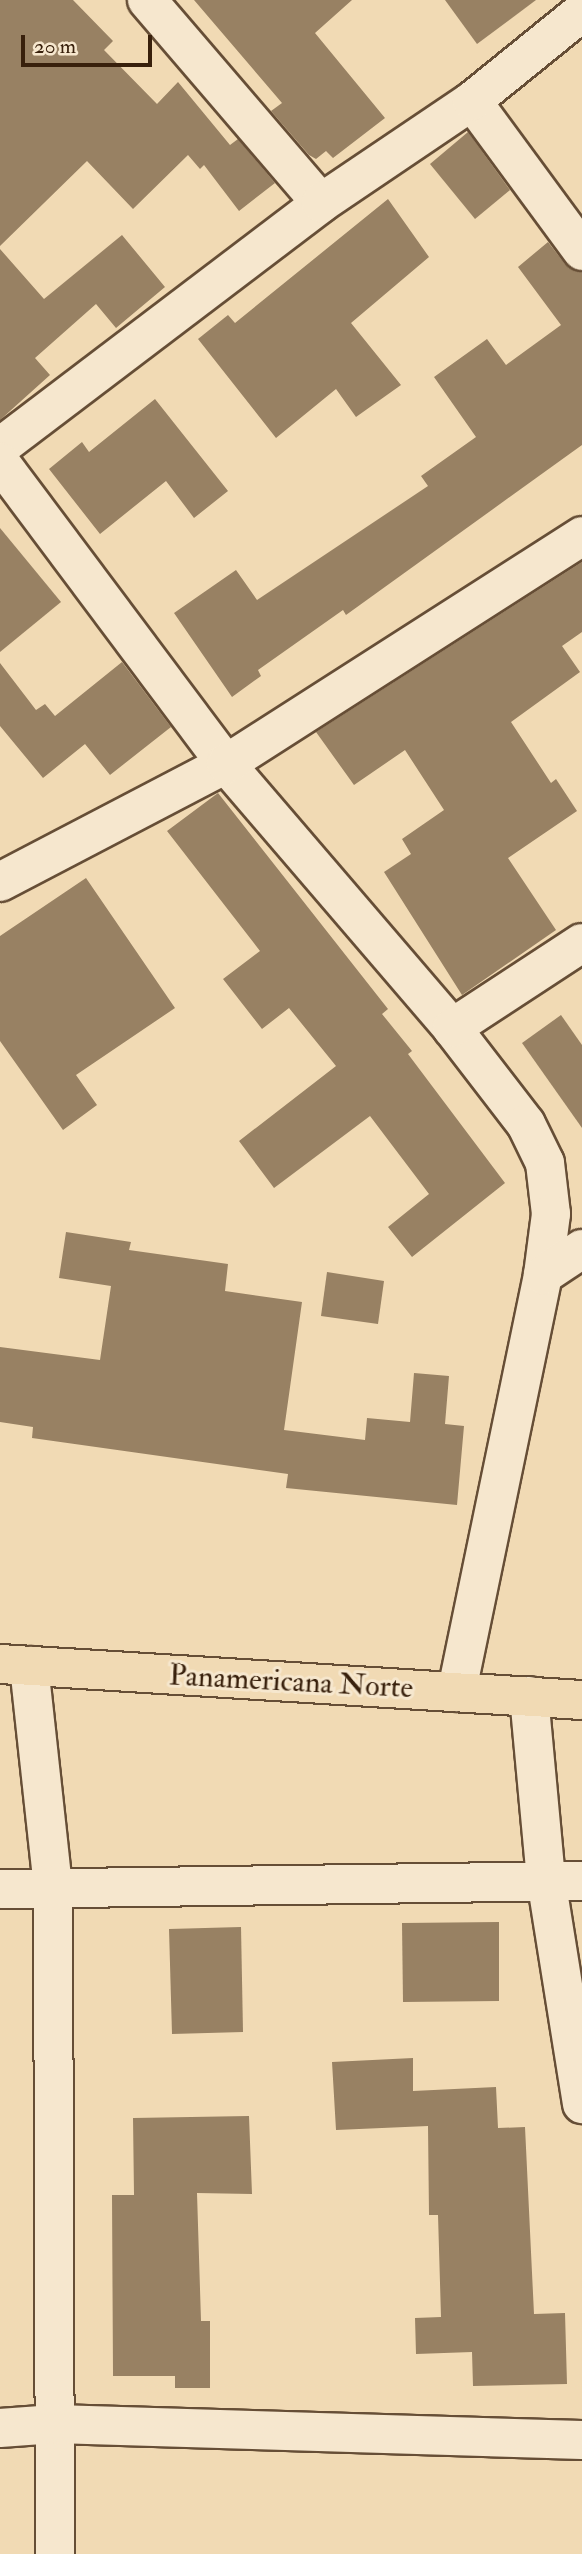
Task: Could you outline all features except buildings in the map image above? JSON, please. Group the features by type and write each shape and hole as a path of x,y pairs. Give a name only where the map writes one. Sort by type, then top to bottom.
{"highway":[{"name":"Panamericana Norte","path":"15,1665 582,1700"}],"street":[{"path":"148,0 321,203"},
{"path":"0,447 321,203 472,102 582,12"},
{"path":"472,102 582,251"},
{"path":"0,462 226,764 452,1028 526,1124 545,1163 551,1214 543,1275 457,1692"},
{"path":"0,882 226,764 582,536"},
{"path":"452,1028 582,943"},
{"path":"543,1275 582,1249"},
{"path":"15,1665 53,1888 55,2554"},
{"path":"529,1696 564,1880 582,2104"},
{"path":"0,1889 564,1880"},
{"path":"0,2428 55,2424 582,2440"}]}
